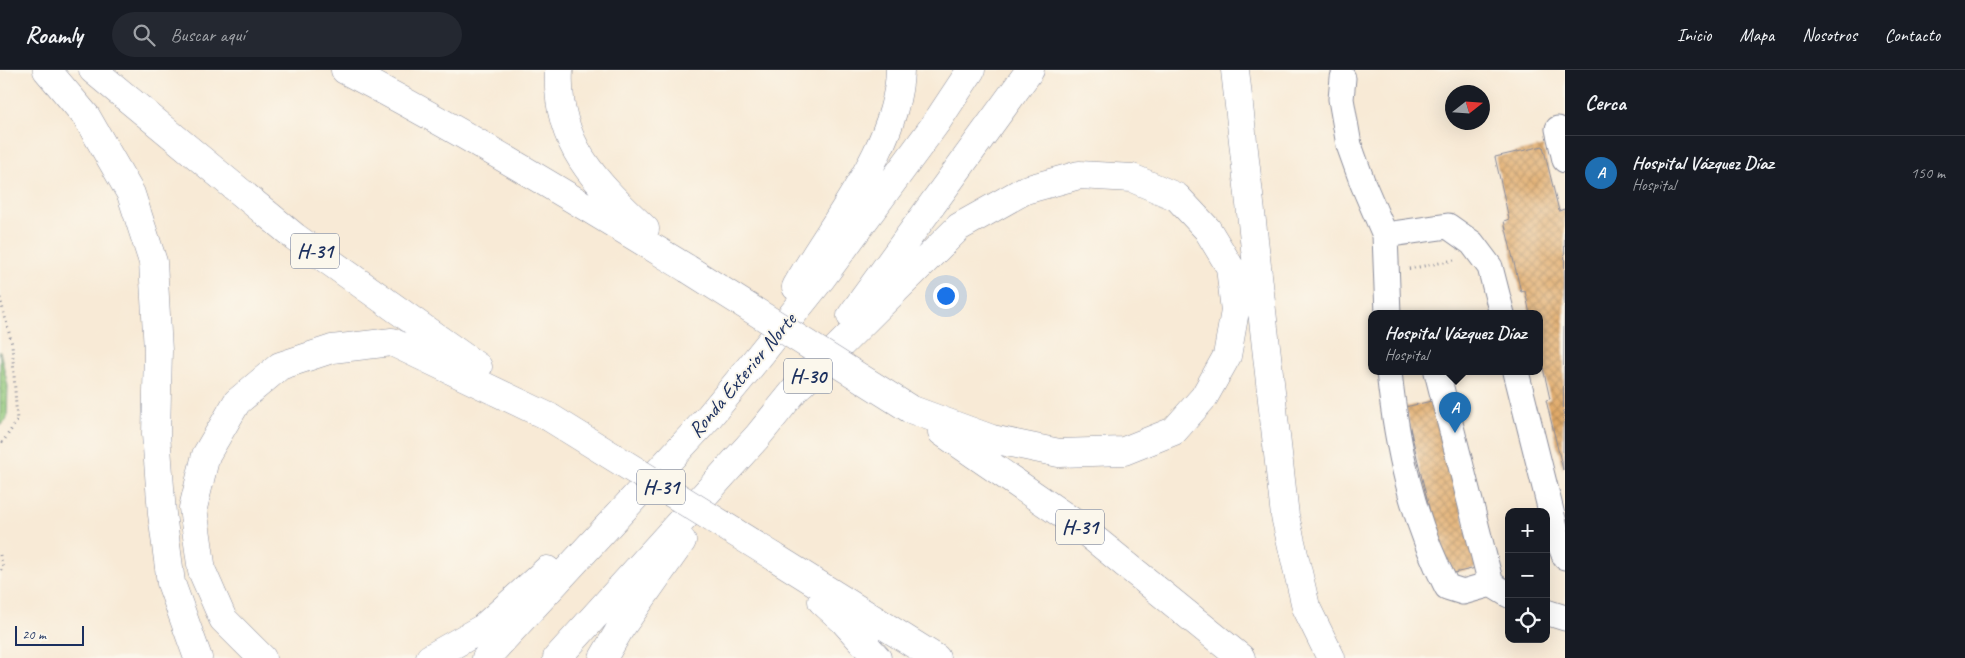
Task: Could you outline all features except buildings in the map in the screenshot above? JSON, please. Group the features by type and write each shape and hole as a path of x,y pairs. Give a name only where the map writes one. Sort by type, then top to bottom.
{"highway":[{"path":"47,70 86,116 131,194 153,262 158,351 156,434 162,514 171,583 198,658"},
{"name":"H-31","path":"93,70 296,237 549,417 936,658"},
{"name":"H-31","path":"346,70 419,108 527,170 688,269 910,410 1076,524 1241,658"},
{"path":"559,70 558,92 569,140 602,189 688,269"},
{"path":"755,361 818,248 858,190 887,131 900,70"},
{"name":"Ronda Exterior Norte","path":"486,658 708,418 755,361 821,279 936,123 970,70"},
{"name":"H-30","path":"557,658 713,486 801,384 1030,70"},
{"path":"1235,70 1285,516 1306,607 1331,658"},
{"path":"801,384 959,227 1026,190 1080,175 1132,178 1177,198 1207,229 1230,267 1235,310 1227,356 1204,397 1174,431 1124,451 1059,453 992,439 910,410"},
{"path":"262,658 223,619 202,571 194,508 206,455 237,402 244,396 280,366 332,349 392,342 549,417"},
{"path":"448,658 483,628 708,418"},
{"path":"603,658 620,629 674,553 713,486"},
{"path":"773,556 843,620 877,658"},
{"path":"430,658 483,628"}],"lane":[{"path":"1343,78 1341,99 1349,145 1385,235 1388,310"},
{"path":"1558,129 1565,160"},
{"path":"1385,235 1448,226 1472,243 1490,266 1501,310"},
{"path":"1390,375 1394,421 1414,506 1430,554 1447,587 1464,592 1500,590 1438,375"},
{"path":"1517,375 1558,539 1565,557"},
{"path":"1550,613 1565,618"}],"path":[{"path":"1386,274 1458,259 1478,269 1490,266"},
{"path":"0,298 12,344 17,420 0,446"},
{"path":"0,555 3,567 0,573"}],"green space":[{"path":"0,351 8,386 7,419 0,426"}],"place":[{"name":"Hospital Vázquez Díaz","path":"1455,433"}]}
